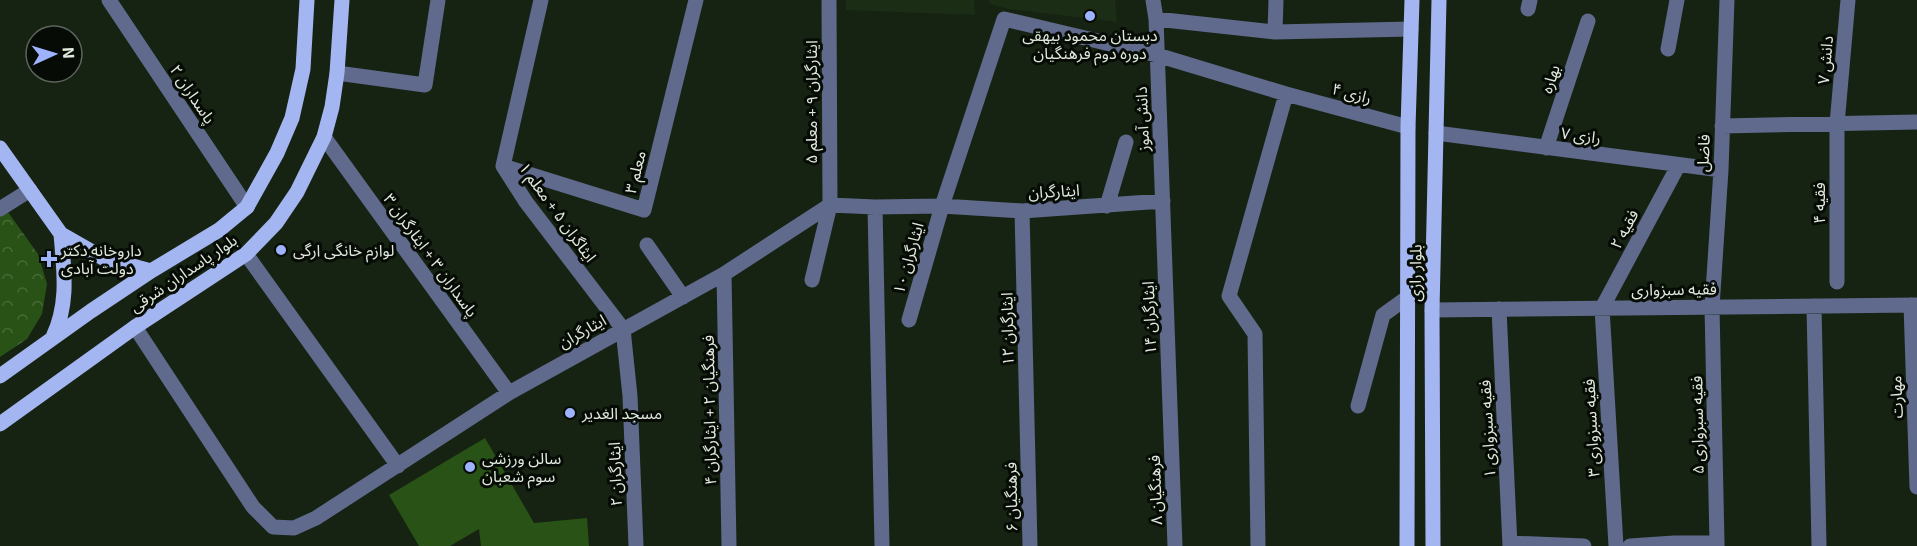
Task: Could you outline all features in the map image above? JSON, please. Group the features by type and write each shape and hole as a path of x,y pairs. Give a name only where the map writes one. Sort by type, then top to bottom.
{"main road":[{"name":"بلوار پاسداران شرقی","path":"0,376 151,271 219,231 247,207 264,178 292,118 303,69 307,0"},
{"name":"بلوار پاسداران شرقی","path":"0,424 135,327 246,254 276,223 297,192 324,137 332,107 337,73 342,0"},
{"name":"بلوار رازی","path":"1407,546 1408,127 1412,0"},
{"name":"بلوار رازی","path":"1433,546 1432,310 1439,0"},
{"path":"0,148 61,234 103,258 151,271"},
{"path":"51,339 61,320 63,302 65,280 61,234"}],"street":[{"name":"پاسداران ۲","path":"109,0 247,207"},
{"path":"337,73 424,84 438,0"},
{"name":"ایثاگران ۵ + معلم ۱","path":"541,0 503,166 526,202 623,329"},
{"name":"معلم ۳","path":"503,166 644,210 696,0"},
{"name":"ایثارگران ۹ + معلم ۵","path":"812,280 830,205 829,0"},
{"name":"دانش آموز","path":"1153,0 1156,19 1163,201"},
{"path":"1275,32 1276,0"},
{"path":"1668,49 1677,0"},
{"name":"فاضل","path":"1712,307 1721,170 1727,0"},
{"name":"دانش ۷","path":"1837,124 1848,0"},
{"name":"ایثارگران ۱۰","path":"909,320 942,206 1004,19 1157,55"},
{"path":"1156,19 1275,32 1411,29"},
{"name":"بهاره","path":"1546,148 1588,21"},
{"name":"رازی ۴","path":"1157,55 1286,94 1408,127"},
{"path":"1258,546 1256,334 1229,296 1286,94"},
{"path":"1722,126 1917,122"},
{"name":"فقیه ۴","path":"1837,124 1837,282"},
{"name":"رازی ۷","path":"1436,133 1721,170"},
{"name":"پاسداران ۳ + ایثارگران ۳","path":"324,137 509,393"},
{"path":"1107,206 1126,142"},
{"name":"فقیه ۲","path":"1602,308 1678,166"},
{"path":"0,209 30,190"},
{"name":"ایثارگران","path":"135,327 253,507 273,527 294,528 316,518 509,393 724,274 830,205 942,206 1022,211 1163,201"},
{"name":"ایثارگران ۱۴","path":"1163,201 1171,434"},
{"path":"874,207 882,546"},
{"name":"ایثارگران ۱۲","path":"1022,211 1028,447"},
{"path":"647,245 683,297"},
{"path":"246,254 398,466"},
{"name":"فرهنگیان ۲ + ایثارگران ۴","path":"724,274 729,546"},
{"path":"1358,406 1383,315 1408,297"},
{"name":"فقیه سبزواری","path":"1432,310 1914,305"},
{"name":"مهارت","path":"1914,305 1917,487"},
{"path":"1814,306 1819,546"},
{"name":"فقیه سبزواری ۵","path":"1712,307 1718,544"},
{"name":"فقیه سبزواری ۳","path":"1602,308 1616,546"},
{"name":"فقیه سبزواری ۱","path":"1499,309 1510,544"},
{"name":"ایثارگران ۲","path":"623,329 630,396 636,546"},
{"name":"فرهنگیان ۸","path":"1171,434 1175,546"},
{"name":"فرهنگیان ۶","path":"1028,447 1030,546"},
{"path":"1510,544 1584,546"},
{"path":"1630,546 1718,544"}],"shaded area":[{"path":"846,0 974,0 975,15 846,10"},
{"name":"دبستان محمود بیهقی دوره دوم فرهنگیان","path":"989,0 1115,0 1117,22 1009,9 990,4"}],"green space":[{"path":"0,201 38,254 47,284 42,314 27,339 0,357"},
{"name":"سالن ورزشی سوم شعبان","path":"485,438 534,523 587,518 589,546 481,546 479,529 450,546 419,546 389,495"}],"place":[{"name":"دبستان محمود بیهقی دوره دوم فرهنگیان","path":"1090,16"},
{"name":"لوازم خانگی ارگی","path":"281,250"},
{"name":"داروخانه دکتر دولت آبادی","path":"49,259"},
{"name":"مسجد الغدیر","path":"570,413"},
{"name":"سالن ورزشی سوم شعبان","path":"470,467"}]}
